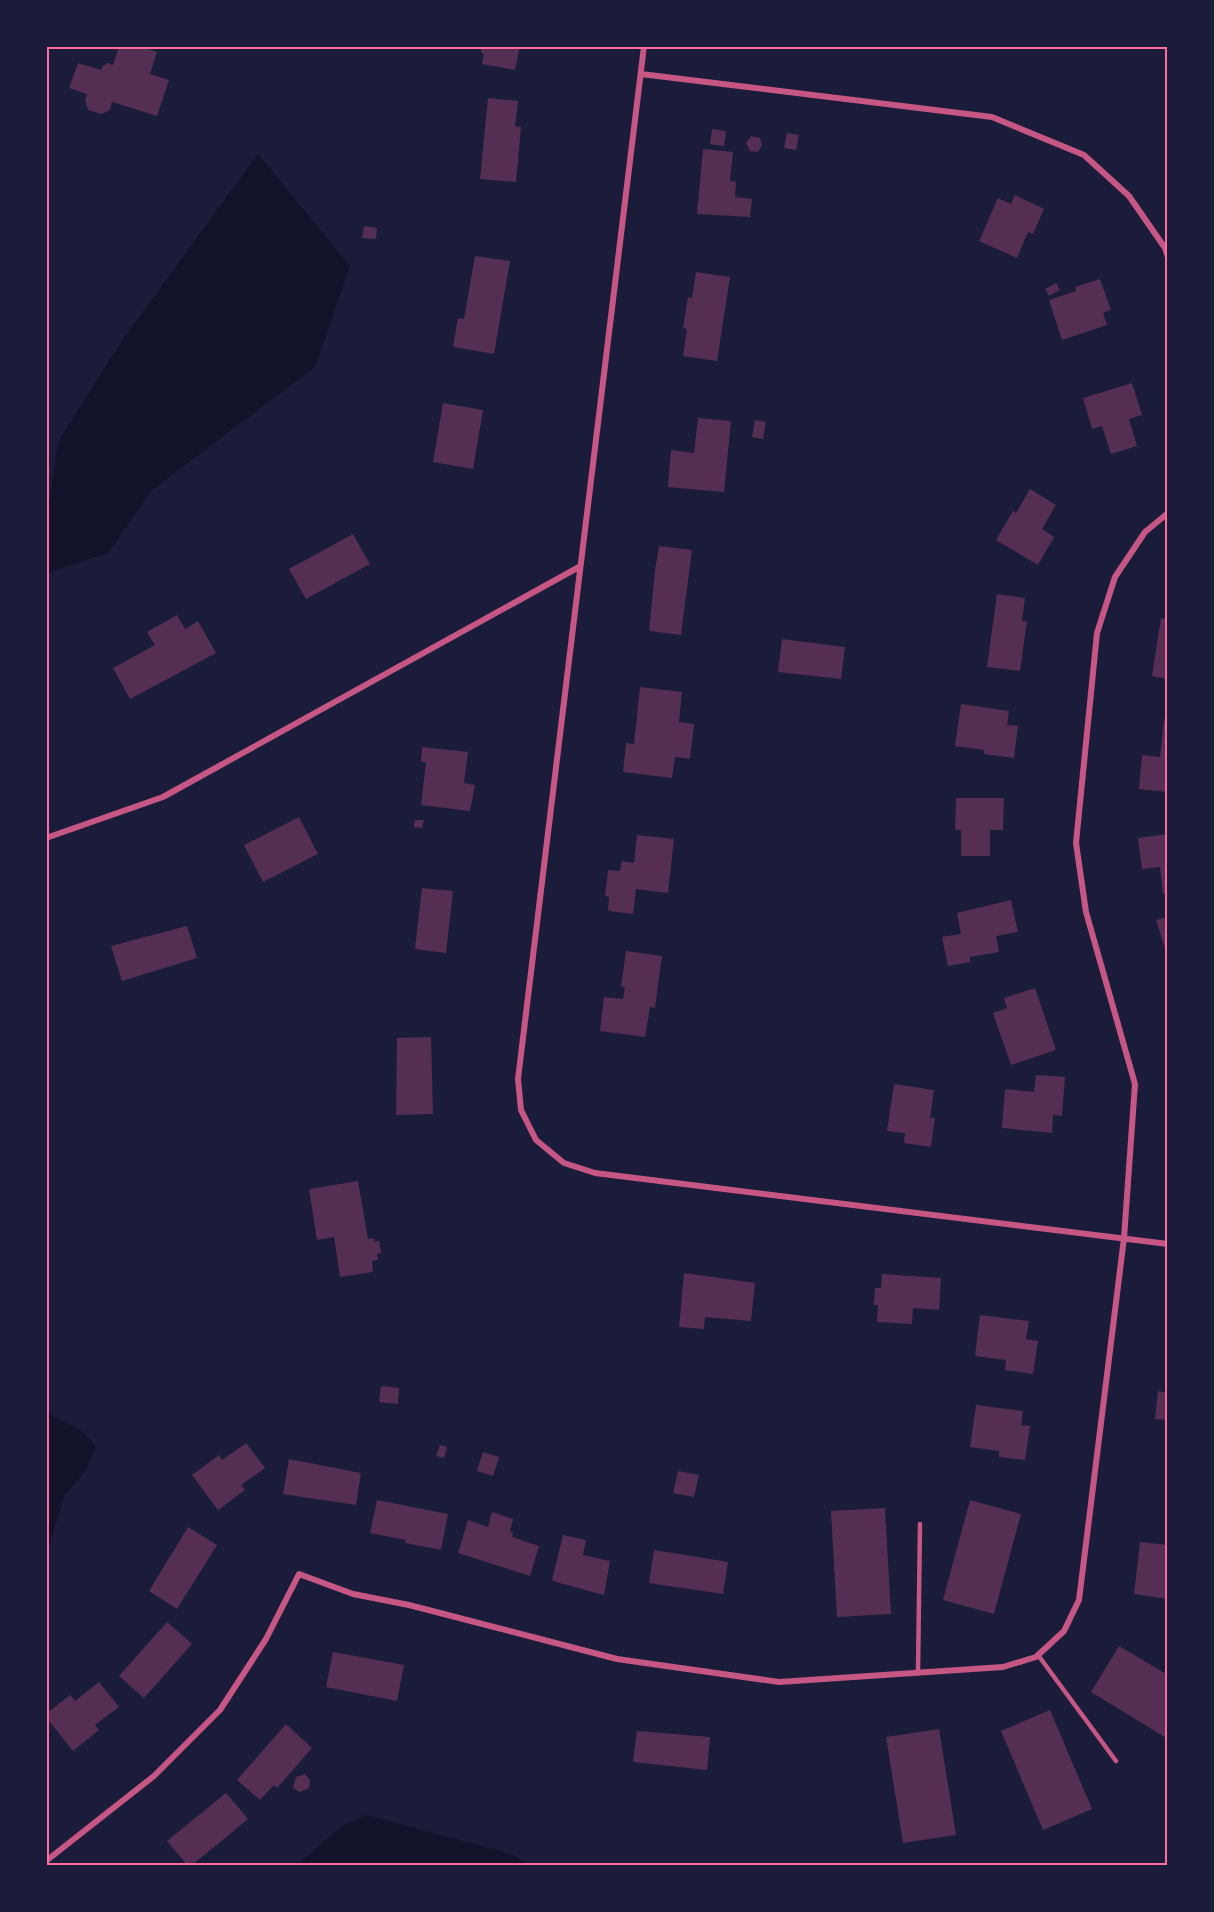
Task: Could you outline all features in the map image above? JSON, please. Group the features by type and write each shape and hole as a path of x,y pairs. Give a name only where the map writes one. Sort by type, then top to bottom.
{"street":[{"path":"644,46 518,1078 521,1110 537,1140 564,1163 595,1173 1167,1244"},
{"path":"641,74 992,117 1084,155 1129,196 1165,248 1167,257"},
{"path":"46,1861 154,1776 220,1710 266,1639 299,1574 353,1594 409,1605 617,1659 779,1682 1003,1667 1038,1655 1064,1631 1079,1600 1124,1238 1135,1084 1086,912 1076,843 1097,633 1115,578 1145,532 1167,513"},
{"path":"46,838 163,797 579,567"}],"lane":[{"path":"918,1672 920,1524"},
{"path":"1038,1655 1116,1761"}],"shaded area":[{"path":"258,154 350,266 315,367 152,490 108,553 47,573 47,519 58,442 123,339"},
{"path":"47,1413 81,1430 96,1446 86,1470 64,1496 47,1553"},
{"path":"366,1815 511,1854 530,1865 297,1865 342,1826"}],"building":[{"path":"119,46 140,46 157,52 150,74 169,80 157,116 112,102 110,110 101,114 88,110 85,100 87,94 69,88 78,63 101,70 108,63 113,65"},
{"path":"482,46 520,46 515,70 482,64 484,54 481,53"},
{"path":"488,98 518,101 515,126 521,127 516,182 480,179"},
{"path":"712,129 726,131 724,146 710,144"},
{"path":"787,133 799,135 796,150 784,148"},
{"path":"751,136 760,138 762,145 758,152 750,151 746,143"},
{"path":"703,149 733,152 730,181 736,182 735,197 752,199 750,217 697,214"},
{"path":"1015,195 1044,209 1033,234 1028,232 1017,258 979,241 998,198 1011,204"},
{"path":"364,226 377,228 376,239 362,238"},
{"path":"475,256 510,261 494,354 453,347 458,318 464,319"},
{"path":"696,272 730,277 717,361 683,356 687,329 683,328 688,297 692,298"},
{"path":"1100,279 1111,310 1103,313 1107,325 1062,340 1049,300 1076,291 1075,287"},
{"path":"1056,283 1060,290 1049,296 1045,289"},
{"path":"1132,383 1142,415 1129,419 1137,446 1111,454 1102,426 1092,429 1083,398"},
{"path":"443,403 483,410 473,469 433,462"},
{"path":"698,418 731,421 724,492 668,487 671,450 694,453"},
{"path":"755,420 766,422 763,439 752,437"},
{"path":"1030,489 1056,505 1042,529 1054,537 1038,565 996,540 1013,511 1016,513"},
{"path":"353,534 370,564 306,599 289,569"},
{"path":"659,546 692,550 681,635 649,631"},
{"path":"997,594 1025,598 1022,621 1027,621 1020,671 987,667"},
{"path":"177,615 185,629 198,621 216,653 130,699 113,668 155,645 147,632"},
{"path":"1161,618 1168,620 1168,679 1152,676"},
{"path":"782,639 845,647 841,679 778,672"},
{"path":"640,687 682,692 679,722 694,724 690,759 675,757 672,778 623,772 626,743 634,744"},
{"path":"961,704 1009,711 1007,725 1018,726 1014,758 984,754 984,750 955,746"},
{"path":"1164,719 1168,719 1168,792 1139,789 1142,755 1160,757"},
{"path":"422,747 468,752 464,783 475,785 470,811 421,805 426,762 421,762"},
{"path":"956,798 1004,798 1003,830 990,830 990,856 961,856 961,830 955,830"},
{"path":"299,817 318,854 263,882 244,845"},
{"path":"415,820 424,820 422,828 414,827"},
{"path":"1168,834 1168,893 1163,894 1160,867 1142,869 1138,838"},
{"path":"637,835 674,839 668,893 636,889 633,914 608,911 609,897 605,896 608,870 620,871 622,861 634,863"},
{"path":"422,888 453,891 446,953 415,949"},
{"path":"1011,900 1018,932 996,936 999,952 970,957 970,962 948,966 942,937 961,934 957,913"},
{"path":"1168,917 1168,955 1167,955 1156,920"},
{"path":"187,926 197,958 122,981 111,946"},
{"path":"626,951 662,956 655,1008 650,1007 645,1037 600,1031 604,997 623,999 625,987 621,987"},
{"path":"1035,988 1056,1050 1011,1065 993,1013 1007,1008 1004,998"},
{"path":"431,1037 433,1114 396,1115 397,1038"},
{"path":"1036,1075 1065,1077 1062,1116 1053,1115 1052,1133 1002,1128 1005,1089 1034,1092"},
{"path":"894,1084 934,1090 930,1118 935,1118 931,1147 904,1143 905,1133 887,1131"},
{"path":"358,1181 368,1239 374,1238 375,1242 379,1241 381,1253 377,1254 378,1260 372,1261 373,1272 340,1277 334,1237 317,1240 309,1189"},
{"path":"684,1273 755,1283 751,1321 705,1317 704,1329 679,1327"},
{"path":"882,1274 941,1278 939,1310 913,1308 912,1324 877,1322 878,1305 874,1305 875,1288 881,1288"},
{"path":"980,1315 1029,1321 1026,1339 1038,1341 1033,1374 1005,1370 1006,1360 975,1356"},
{"path":"381,1386 399,1388 398,1404 379,1402"},
{"path":"1158,1391 1168,1393 1168,1420 1155,1419"},
{"path":"976,1405 1023,1411 1021,1425 1030,1426 1025,1460 999,1457 999,1451 970,1447"},
{"path":"246,1443 265,1468 241,1485 245,1490 218,1510 192,1475 219,1455 222,1460"},
{"path":"440,1445 447,1447 444,1458 436,1456"},
{"path":"483,1452 499,1457 493,1476 477,1471"},
{"path":"289,1459 361,1473 356,1505 283,1494"},
{"path":"678,1471 699,1475 694,1497 673,1493"},
{"path":"377,1500 448,1514 441,1550 370,1533"},
{"path":"970,1500 1021,1514 994,1614 943,1600"},
{"path":"885,1508 891,1614 837,1617 831,1511"},
{"path":"492,1512 513,1519 510,1531 513,1532 512,1537 539,1546 530,1576 458,1553 468,1520 488,1527"},
{"path":"188,1527 217,1545 177,1609 149,1591"},
{"path":"563,1535 586,1540 583,1555 610,1561 604,1595 552,1580"},
{"path":"1140,1542 1168,1545 1168,1599 1134,1594"},
{"path":"654,1550 728,1562 723,1594 649,1583"},
{"path":"167,1622 192,1644 144,1698 119,1676"},
{"path":"1119,1646 1168,1675 1168,1739 1091,1692"},
{"path":"333,1652 404,1665 397,1701 326,1687"},
{"path":"99,1682 119,1707 95,1725 99,1730 73,1751 46,1714 70,1695 75,1701"},
{"path":"1050,1710 1092,1809 1043,1830 1001,1731"},
{"path":"286,1724 312,1748 277,1788 274,1785 260,1800 237,1780"},
{"path":"939,1729 956,1835 903,1843 886,1737"},
{"path":"637,1731 710,1737 707,1770 633,1762"},
{"path":"305,1774 310,1780 309,1788 300,1792 293,1788 296,1777"},
{"path":"226,1793 248,1819 191,1866 188,1866 167,1841"}]}
